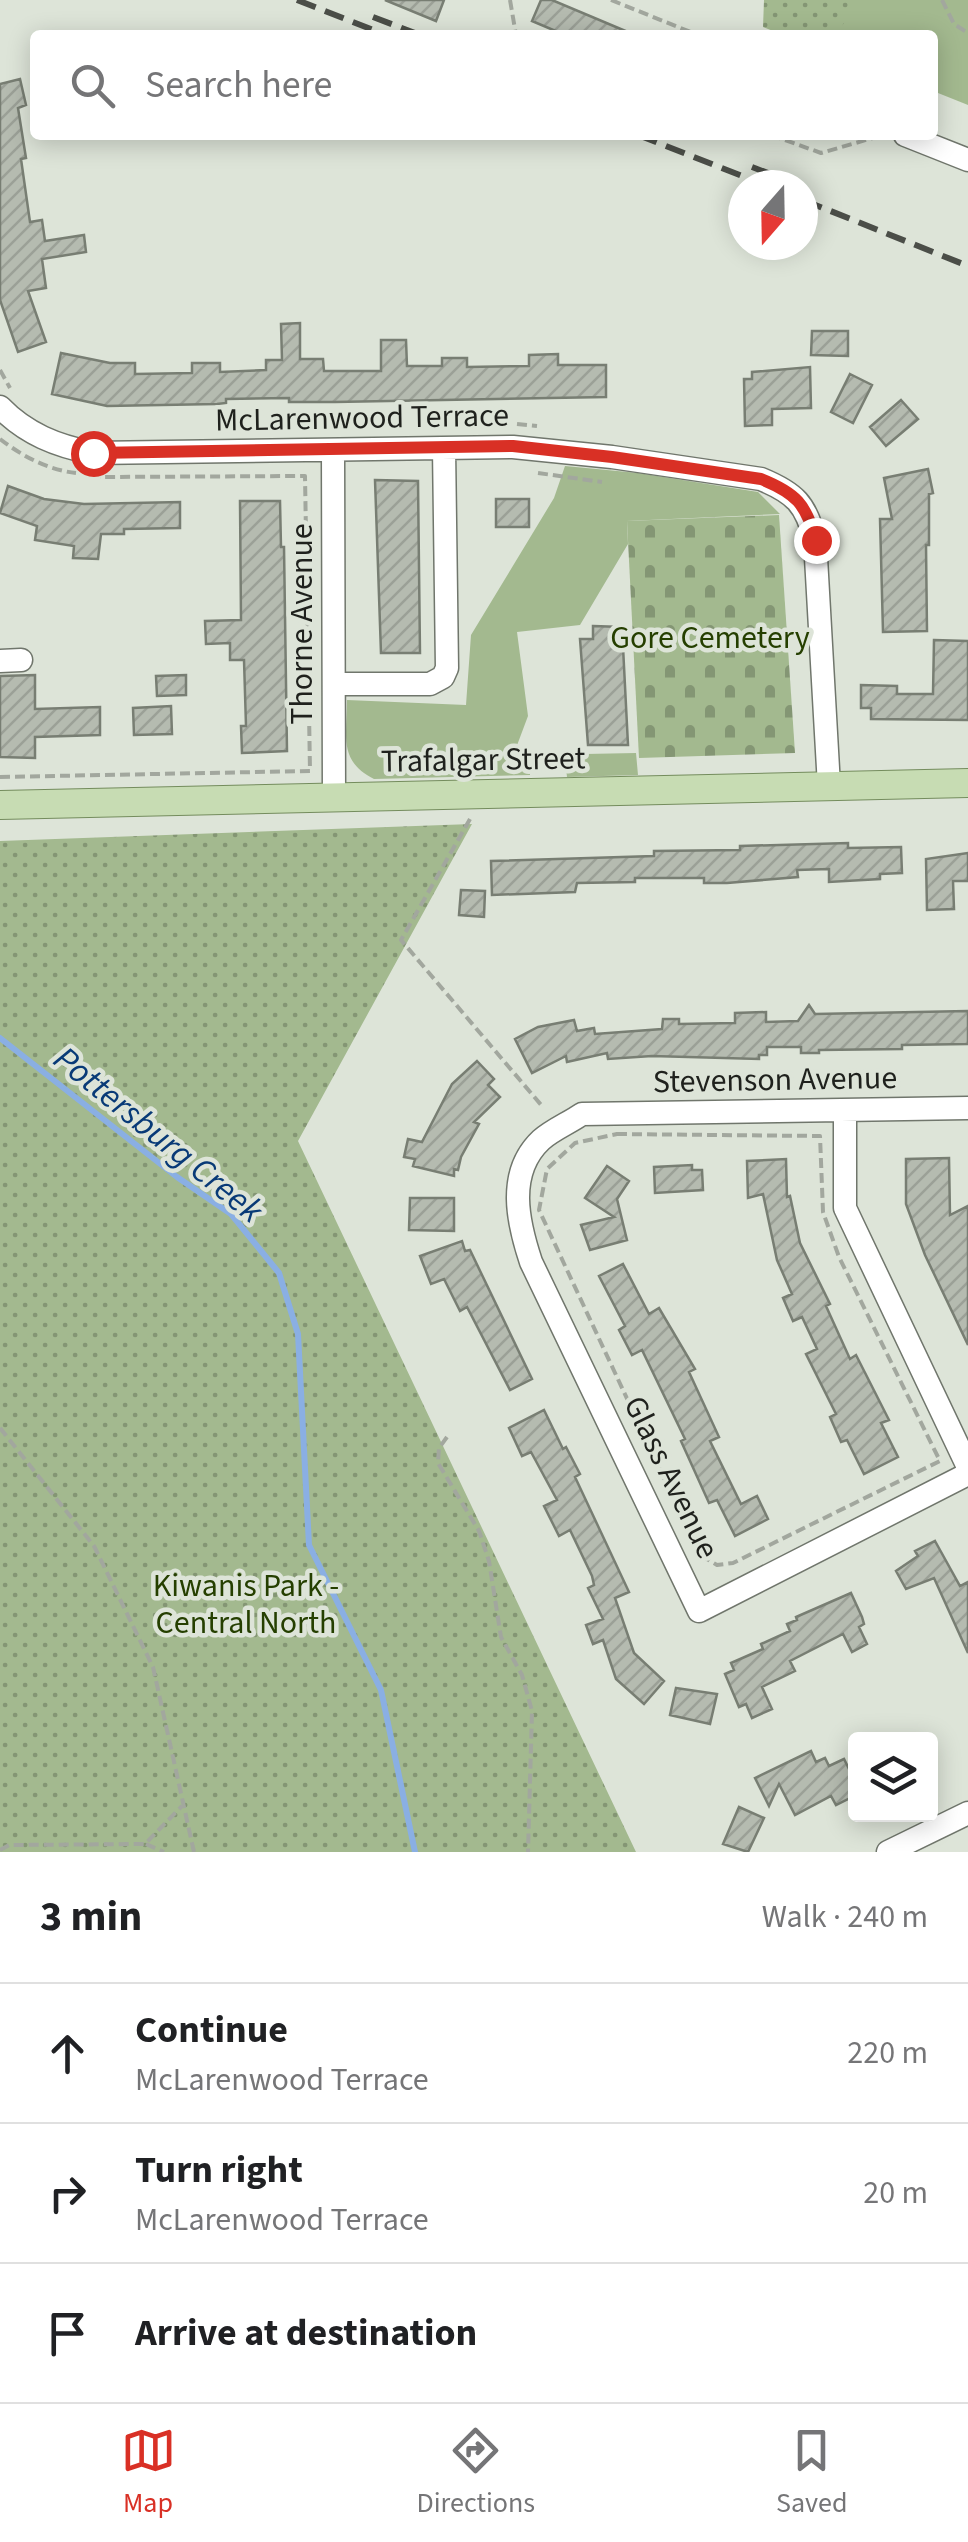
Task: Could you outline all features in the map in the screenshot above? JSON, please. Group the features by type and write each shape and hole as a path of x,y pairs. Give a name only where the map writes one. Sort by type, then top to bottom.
{"main road":[{"name":"Trafalgar Street","path":"0,805 968,784"}],"street":[{"path":"918,140 968,160"},
{"name":"McLarenwood Terrace","path":"6,398 13,420 45,440 93,453 333,450 442,436 761,479 794,496 809,516 816,540 829,786"},
{"path":"334,684 430,684 448,668 442,436"},
{"name":"Thorne Avenue","path":"333,450 334,797"},
{"name":"Stevenson Avenue","path":"582,1114 968,1108"},
{"path":"845,1110 845,1208 968,1470"},
{"name":"Glass Avenue","path":"582,1114 540,1141 520,1172 517,1220 531,1262 699,1611 968,1470"},
{"path":"888,1852 968,1812"}],"path":[{"path":"510,0 515,30"},
{"path":"611,0 686,30"},
{"path":"942,0 954,24 968,33"},
{"path":"785,140 821,153 866,140"},
{"path":"0,370 6,398"},
{"path":"442,436 498,423 546,428"},
{"path":"0,439 21,455 62,472 78,474"},
{"path":"530,472 602,482"},
{"path":"0,777 310,771 305,476 93,476"},
{"path":"470,819 401,940 542,1106"},
{"path":"617,1134 820,1136 823,1212 839,1258 940,1461 734,1562 717,1565 700,1555 546,1230 539,1210 547,1169 575,1143 617,1134"},
{"path":"0,1428 94,1546 153,1668 194,1852"},
{"path":"448,1438 439,1448 438,1463 479,1531 489,1560 502,1637 522,1675 532,1711 528,1852"},
{"path":"145,1844 182,1806"},
{"path":"0,1850 9,1845 145,1844 164,1852"}],"green space":[{"path":"764,0 857,0 840,30 763,27"},
{"path":"766,0 968,0 968,105 938,93 938,30 783,30"},
{"path":"565,466 758,492 780,514 627,521 628,544 580,625 517,632 528,716 510,764 530,766 530,775 374,779 350,756 347,700 466,705 471,635 554,498"},
{"name":"Gore Cemetery","path":"779,515 795,753 639,758 627,521"},
{"path":"636,753 638,775 567,777 566,768 585,754"},
{"name":"Kiwanis Park - Central North","path":"472,824 298,1141 636,1852 0,1852 0,841"}],"building":[{"path":"385,0 444,0 436,21"},
{"path":"541,0 552,0 623,30 553,30 532,21"},
{"path":"20,79 26,105 18,108 26,158 21,159 30,222 42,220 45,241 84,235 86,252 42,259 46,288 28,291 46,342 18,352 0,300 0,84"},
{"path":"300,323 300,359 323,359 324,371 381,371 381,340 406,340 407,366 442,366 442,358 467,358 467,367 529,366 529,355 558,354 558,365 606,365 606,397 335,402 226,399 226,403 217,404 107,406 52,394 61,353 110,363 135,363 135,374 192,373 192,363 220,363 220,372 266,370 266,360 282,360 281,324"},
{"path":"812,331 848,331 848,356 811,355"},
{"path":"810,367 811,408 772,409 772,425 745,426 744,379 752,379 752,372"},
{"path":"850,374 872,385 853,423 831,412"},
{"path":"901,400 918,419 886,446 870,427"},
{"path":"928,469 933,493 929,494 926,545 927,631 883,632 880,519 892,519 884,478"},
{"path":"375,480 418,481 420,653 381,653"},
{"path":"8,486 44,499 84,504 180,502 180,528 124,529 124,534 101,534 98,559 73,558 74,546 35,540 37,526 0,513"},
{"path":"496,499 529,499 529,527 496,527"},
{"path":"240,501 280,501 287,751 242,753 241,726 246,726 244,660 230,660 230,643 206,644 205,621 241,620"},
{"path":"593,626 622,627 628,745 588,745 580,639 593,639"},
{"path":"934,640 968,641 968,720 871,719 871,708 861,708 861,685 897,686 897,694 933,694"},
{"path":"35,675 35,709 100,707 100,735 35,737 35,758 0,757 0,676"},
{"path":"186,675 186,695 157,696 156,676"},
{"path":"171,706 172,734 134,735 133,708"},
{"path":"848,843 848,848 901,847 902,873 880,874 880,879 829,882 829,869 797,870 798,877 727,883 704,883 704,878 635,878 635,882 577,883 575,892 492,895 491,861 654,856 654,851"},
{"path":"968,853 968,881 953,881 954,909 927,910 926,859"},
{"path":"461,890 485,891 484,917 459,915"},
{"path":"809,1005 815,1014 968,1011 968,1044 819,1053 801,1053 801,1047 767,1047 767,1055 759,1055 759,1059 608,1059 607,1053 567,1062 566,1056 532,1073 515,1039 538,1027 574,1020 577,1031 594,1028 595,1034 662,1029 663,1019 679,1019 679,1024 735,1023 735,1013 766,1012 766,1022 798,1021"},
{"path":"477,1061 494,1079 488,1085 500,1097 474,1122 479,1124 458,1170 454,1169 454,1176 413,1166 415,1159 404,1157 408,1139 422,1142 452,1084"},
{"path":"949,1158 950,1215 968,1206 968,1345 925,1255 906,1204 906,1159"},
{"path":"786,1159 787,1197 790,1196 800,1243 830,1304 826,1306 850,1359 856,1355 889,1420 881,1423 898,1457 864,1474 847,1440 841,1442 830,1417 836,1414 806,1354 817,1349 802,1317 793,1321 783,1298 792,1294 777,1260 763,1194 748,1198 747,1161"},
{"path":"692,1165 692,1170 702,1170 703,1190 655,1193 654,1167"},
{"path":"607,1166 629,1181 617,1199 627,1240 590,1250 581,1225 614,1217 585,1198"},
{"path":"410,1198 454,1198 454,1231 409,1230"},
{"path":"462,1241 465,1251 470,1250 532,1379 510,1390 467,1307 460,1311 444,1279 431,1284 420,1256"},
{"path":"623,1264 649,1314 659,1308 695,1369 689,1372 719,1437 710,1441 741,1504 757,1496 768,1519 735,1536 717,1500 709,1503 681,1441 685,1439 642,1350 632,1355 619,1330 625,1326 599,1276"},
{"path":"544,1410 580,1474 575,1477 629,1592 615,1598 634,1653 664,1681 644,1704 616,1679 603,1640 593,1644 586,1625 603,1619 588,1588 594,1585 592,1576 570,1530 559,1536 544,1506 557,1500 531,1452 522,1456 509,1428"},
{"path":"935,1541 960,1586 968,1582 968,1653 934,1578 906,1589 896,1571 918,1556 915,1551"},
{"path":"851,1593 862,1617 864,1624 859,1627 867,1644 852,1652 843,1634 790,1661 795,1671 762,1687 772,1709 752,1718 746,1704 739,1707 725,1674 734,1670 731,1663 790,1631 787,1624 796,1617"},
{"path":"676,1688 717,1694 710,1724 670,1715"},
{"path":"811,1751 816,1762 825,1758 829,1766 844,1759 848,1767 848,1799 836,1805 831,1796 795,1815 779,1784 769,1806 755,1778"},
{"path":"739,1807 764,1818 748,1852 723,1844"}],"waterway":[{"name":"Pottersburg Creek","path":"0,1038 177,1177 231,1214 279,1273 298,1334 309,1545 381,1690 415,1852"}],"railway":[{"path":"297,0 373,30"},
{"path":"373,17 407,30"},
{"path":"651,140 728,170"},
{"path":"752,167 760,170"},
{"path":"818,206 968,266"}],"route":[{"path":"93,453 513,446 612,457 761,479 784,488 809,516 816,540"}]}
